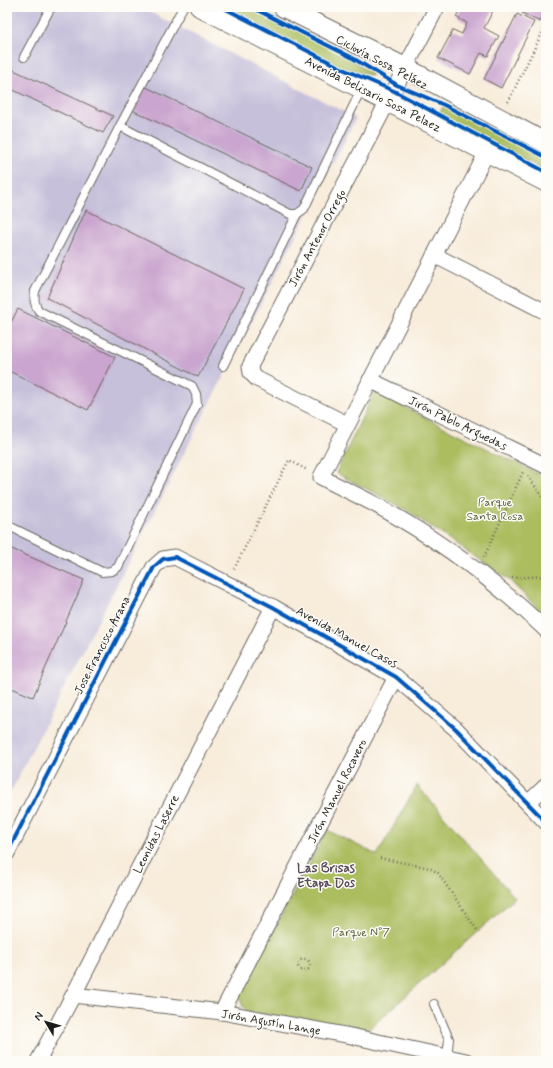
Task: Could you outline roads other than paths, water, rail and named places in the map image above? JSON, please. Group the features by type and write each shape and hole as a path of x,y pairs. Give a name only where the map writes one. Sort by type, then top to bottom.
{"street":[{"name":"Avenida Belisario Sosa Pelaez","path":"200,7 546,182"},
{"path":"283,7 406,68 546,142"},
{"name":"Jirón Antenor Orrego","path":"347,424 258,379 251,373 250,366 389,102 437,7"},
{"path":"487,152 321,477 376,505 430,537 480,573 528,612 546,630"},
{"path":"434,255 546,312"},
{"name":"Jirón Pablo Arguedas","path":"370,380 546,466"},
{"name":"Jose Francisco Arana","path":"7,853 154,567 163,559 175,557 227,582 273,607"},
{"name":"Avenida Manuel Casos","path":"273,607 396,677 456,729 546,822"},
{"name":"Leonidas Laserre","path":"38,1061 273,607"},
{"name":"Jirón Manuel Rocavero","path":"222,1012 396,677"},
{"path":"528,802 546,786"},
{"name":"Jirón Agustín Lange","path":"73,995 222,1012 351,1036 466,1061"}],"lane":[{"path":"24,58 52,7"},
{"path":"7,525 102,572 112,571 118,567 196,404 196,394 192,386 39,310 34,304 35,291 183,7"},
{"path":"223,366 298,214 304,209 362,88"},
{"path":"120,126 290,214 298,214"},
{"path":"434,1004 449,1038 447,1057"}],"district":[{"name":"Las Brisas Etapa Dos","path":"326,874"}],"park label":[{"name":"Parque Santa Rosa","path":"495,509"},
{"name":"Parque N°7","path":"361,932"}]}
